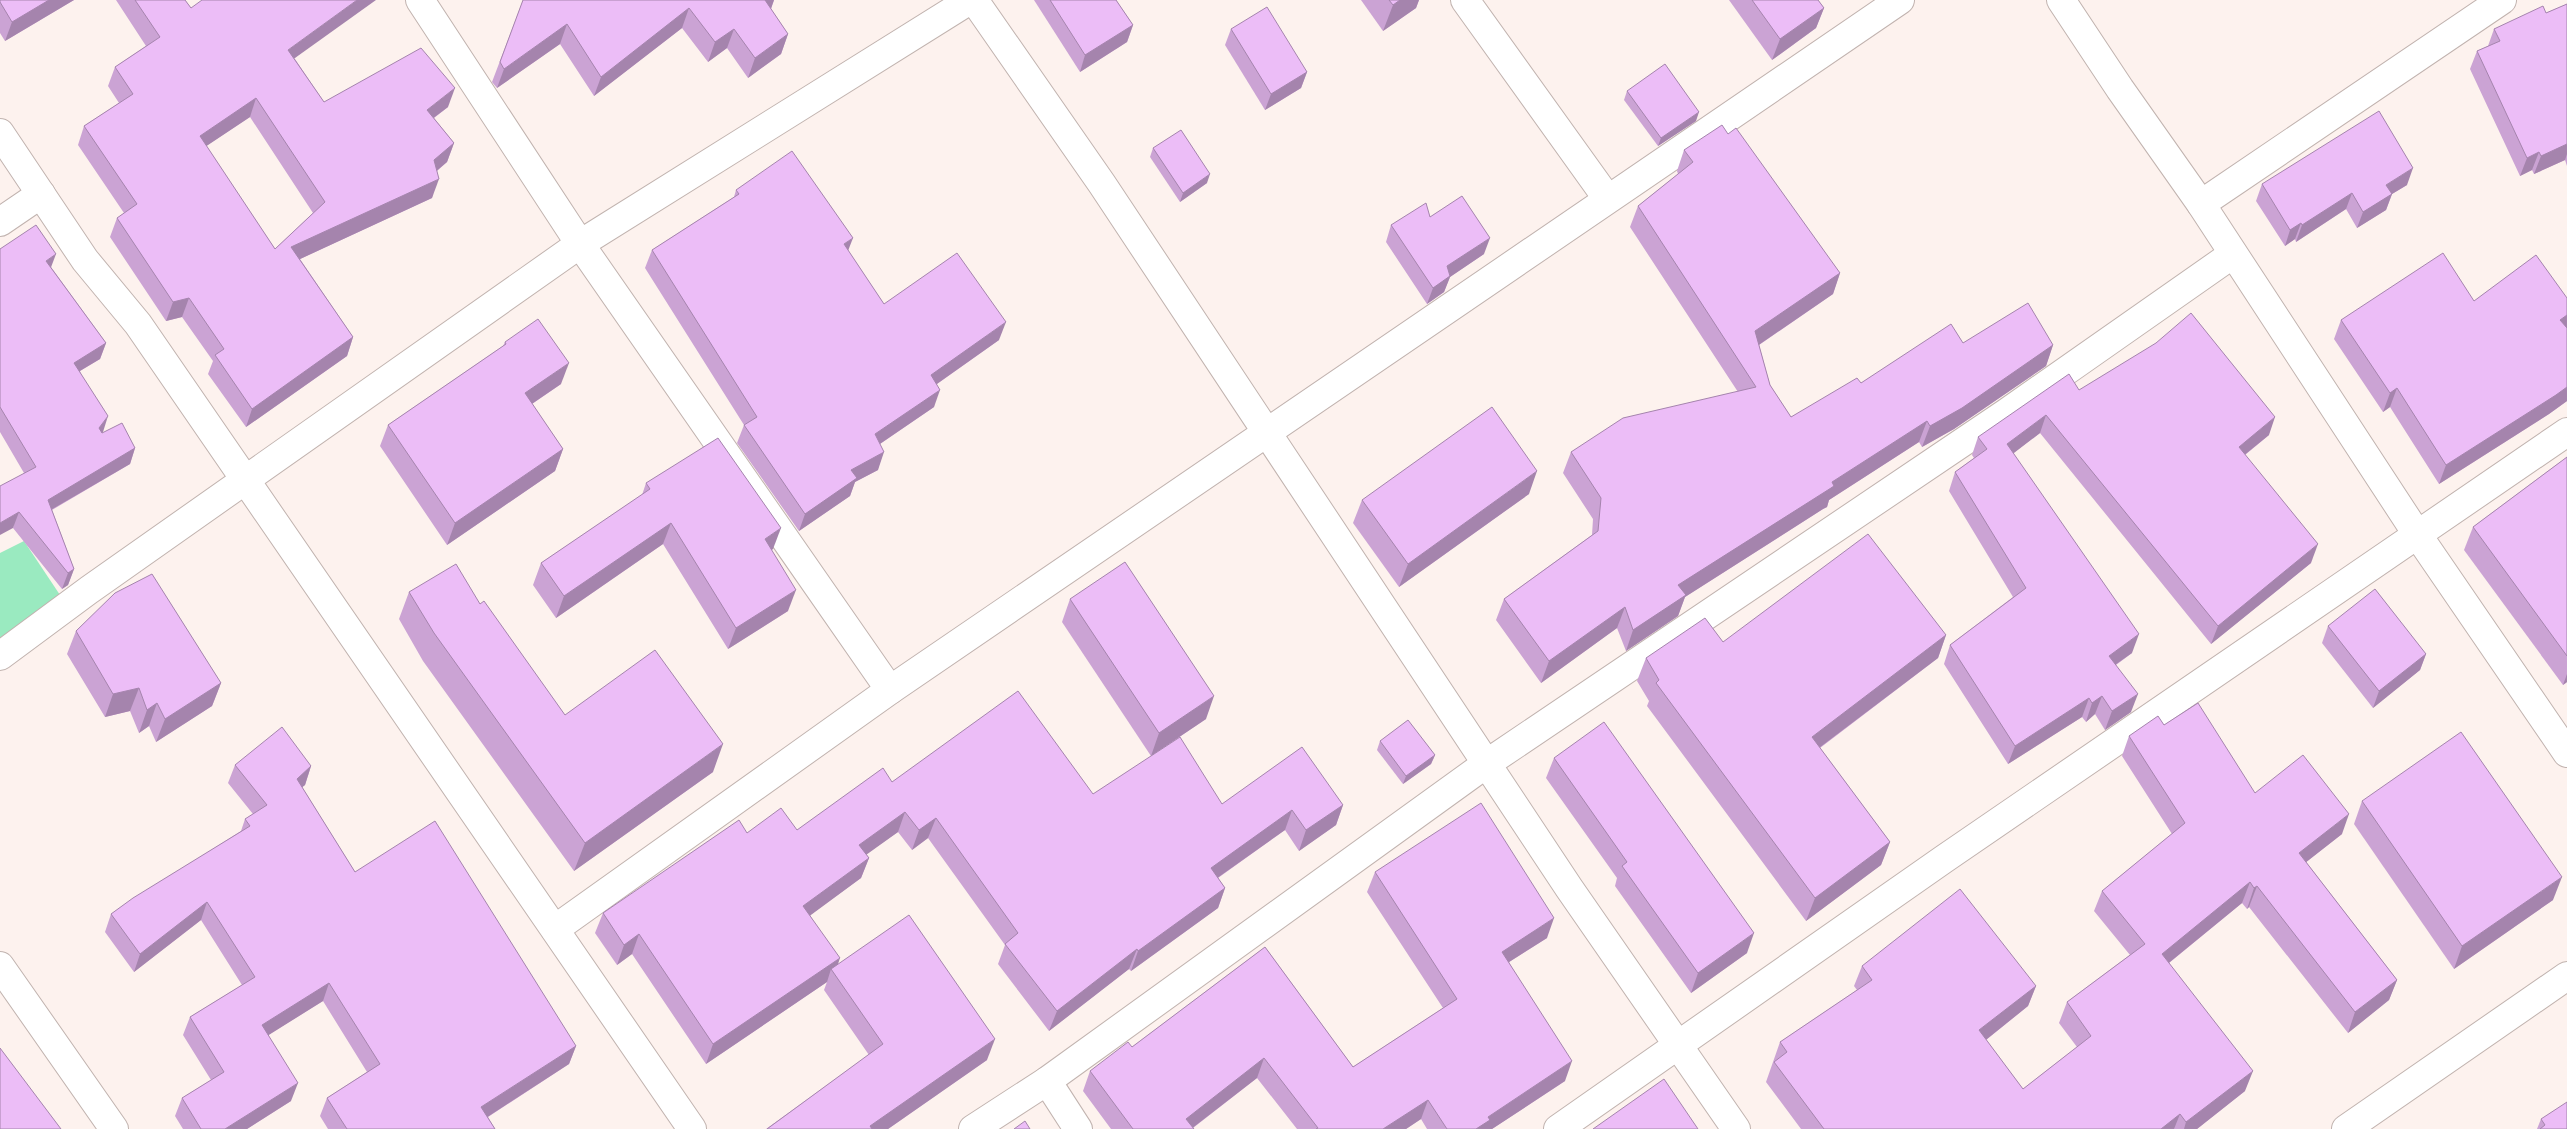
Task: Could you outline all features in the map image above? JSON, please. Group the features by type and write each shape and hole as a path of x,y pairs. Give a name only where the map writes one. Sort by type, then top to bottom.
{"street":[{"path":"420,0 580,244 890,690"},
{"path":"0,656 245,479 580,244 970,0"},
{"path":"974,0 1102,184 1569,888 1736,1129"},
{"path":"1465,0 1607,198"},
{"path":"555,929 890,690 1266,431 1422,328 1607,198 1786,79 1900,0"},
{"path":"2060,0 2120,89 2202,204 2418,534 2567,753"},
{"path":"2202,204 2502,0"},
{"path":"0,133 84,260 138,324 692,1129"},
{"path":"0,222 41,194"},
{"path":"973,1129 1047,1081 1486,764 2006,413 2233,254"},
{"path":"1558,1129 1936,864 2567,432"},
{"path":"2346,1129 2567,976"},
{"path":"4,980 114,1129"},
{"path":"1047,1081 1078,1129"}],"green space":[{"path":"24,541 64,601 0,643 0,553"}],"building":[{"path":"0,0 49,0 12,22"},
{"path":"135,0 185,0 191,8 202,0 357,0 288,50 324,102 421,48 455,88 427,110 454,143 434,160 439,179 291,247 353,337 252,409 215,355 224,349 189,298 173,302 117,218 137,204 84,126 133,94 115,67 160,37","holes":["256,98 325,202 275,249 200,136"]},
{"path":"523,0 765,0 788,34 755,58 734,29 715,42 689,8 601,77 567,24 504,69 500,62"},
{"path":"1050,0 1116,0 1133,25 1085,55"},
{"path":"1389,0 1400,0 1393,5"},
{"path":"1752,0 1818,0 1824,8 1780,39"},
{"path":"2567,4 2567,144 2541,156 2539,152 2527,158 2477,51 2500,41 2494,29 2543,6 2546,13"},
{"path":"1267,7 1307,72 1271,94 1231,29"},
{"path":"1665,64 1699,112 1661,138 1627,91"},
{"path":"2379,111 2413,168 2386,185 2392,194 2363,212 2352,193 2302,225 2301,223 2290,230 2262,184"},
{"path":"1722,125 1728,134 1736,128 1840,273 1755,331 1770,385 1791,417 1857,378 1861,383 1951,324 1963,343 2028,303 2053,345 1962,408 1930,426 1927,421 1832,482 1834,486 1831,488 1678,585 1686,595 1633,630 1625,607 1549,661 1504,599 1598,531 1601,498 1571,452 1623,418 1756,387 1638,206 1693,162 1684,150"},
{"path":"1181,130 1210,174 1183,193 1153,148"},
{"path":"792,151 853,238 844,244 884,304 957,253 1006,322 931,375 940,390 875,434 884,452 851,470 857,478 805,514 744,425 757,417 652,250 739,194 736,190"},
{"path":"1462,196 1490,238 1447,266 1450,276 1433,288 1391,225 1426,203 1430,217"},
{"path":"36,225 56,254 46,261 106,343 74,363 108,416 99,428 102,433 122,423 135,448 48,500 74,569 68,573 19,512 0,523 0,486 36,467 0,407 0,249"},
{"path":"2443,253 2474,301 2536,255 2567,298 2567,315 2560,320 2567,328 2567,387 2446,465 2397,388 2390,393 2341,320"},
{"path":"2191,313 2275,417 2239,447 2318,544 2218,626 2046,415 2007,444 2139,634 2109,656 2138,694 2112,711 2102,696 2092,703 2089,698 2015,746 1950,645 2026,588 1955,472 1987,449 1978,437 2069,374 2079,390 2156,343"},
{"path":"538,319 569,363 525,393 563,449 455,523 388,425 506,344 505,342"},
{"path":"1492,407 1537,471 1408,564 1362,500"},
{"path":"718,438 781,528 765,539 796,590 736,628 671,523 564,596 541,563 650,489 646,483"},
{"path":"2567,457 2567,656 2473,527"},
{"path":"1868,534 1946,635 1812,737 1890,842 1815,898 1656,683 1659,680 1646,658 1705,618 1723,642"},
{"path":"1125,562 1214,696 1159,733 1070,599"},
{"path":"456,564 480,604 484,601 565,715 655,650 723,744 585,843 434,633 409,592"},
{"path":"152,574 221,683 165,719 157,703 147,710 139,688 113,694 76,631 115,593"},
{"path":"2375,589 2426,654 2379,691 2328,626"},
{"path":"1018,691 1093,794 1180,737 1222,804 1302,747 1343,805 1306,830 1292,810 1211,868 1225,888 1138,951 1137,949 1057,1011 1005,944 1018,933 936,818 919,830 905,812 859,845 869,858 803,906 840,958 713,1044 639,934 624,945 603,913 739,820 747,833 781,808 797,830 883,768 892,782"},
{"path":"2198,703 2255,793 2303,755 2349,814 2299,853 2397,980 2355,1012 2257,886 2254,888 2250,882 2162,954 2253,1071 2186,1122 2180,1114 2161,1129 1824,1129 1774,1062 1787,1052 1780,1042 1872,980 1862,966 1960,889 2036,986 1979,1030 2023,1089 2091,1036 2067,1002 2145,944 2102,891 2185,823 2129,736 2158,716 2164,725"},
{"path":"1408,720 1435,755 1406,776 1380,741"},
{"path":"1604,722 1754,933 1698,973 1622,866 1627,862 1554,758"},
{"path":"282,727 311,766 297,779 355,872 435,821 576,1046 481,1107 495,1129 347,1129 327,1098 380,1064 329,983 262,1025 298,1083 225,1129 201,1129 182,1098 224,1072 190,1017 255,977 207,902 140,954 111,914 133,898 250,826 245,819 267,805 235,765"},
{"path":"2461,732 2562,877 2462,946 2362,801"},
{"path":"1481,803 1554,918 1502,952 1572,1061 1488,1117 1490,1120 1476,1129 1447,1129 1428,1100 1383,1129 1316,1129 1318,1128 1264,1058 1186,1119 1194,1129 1133,1129 1090,1071 1128,1042 1132,1047 1265,947 1353,1067 1457,999 1375,872"},
{"path":"909,915 995,1039 870,1126 872,1129 767,1129 883,1044 831,969"},
{"path":"0,1048 61,1129 0,1129"},
{"path":"1664,1079 1698,1129 1593,1129"},
{"path":"2567,1102 2567,1129 2540,1129 2545,1125 2541,1119"},
{"path":"1025,1121 1030,1129 1014,1129"}]}
